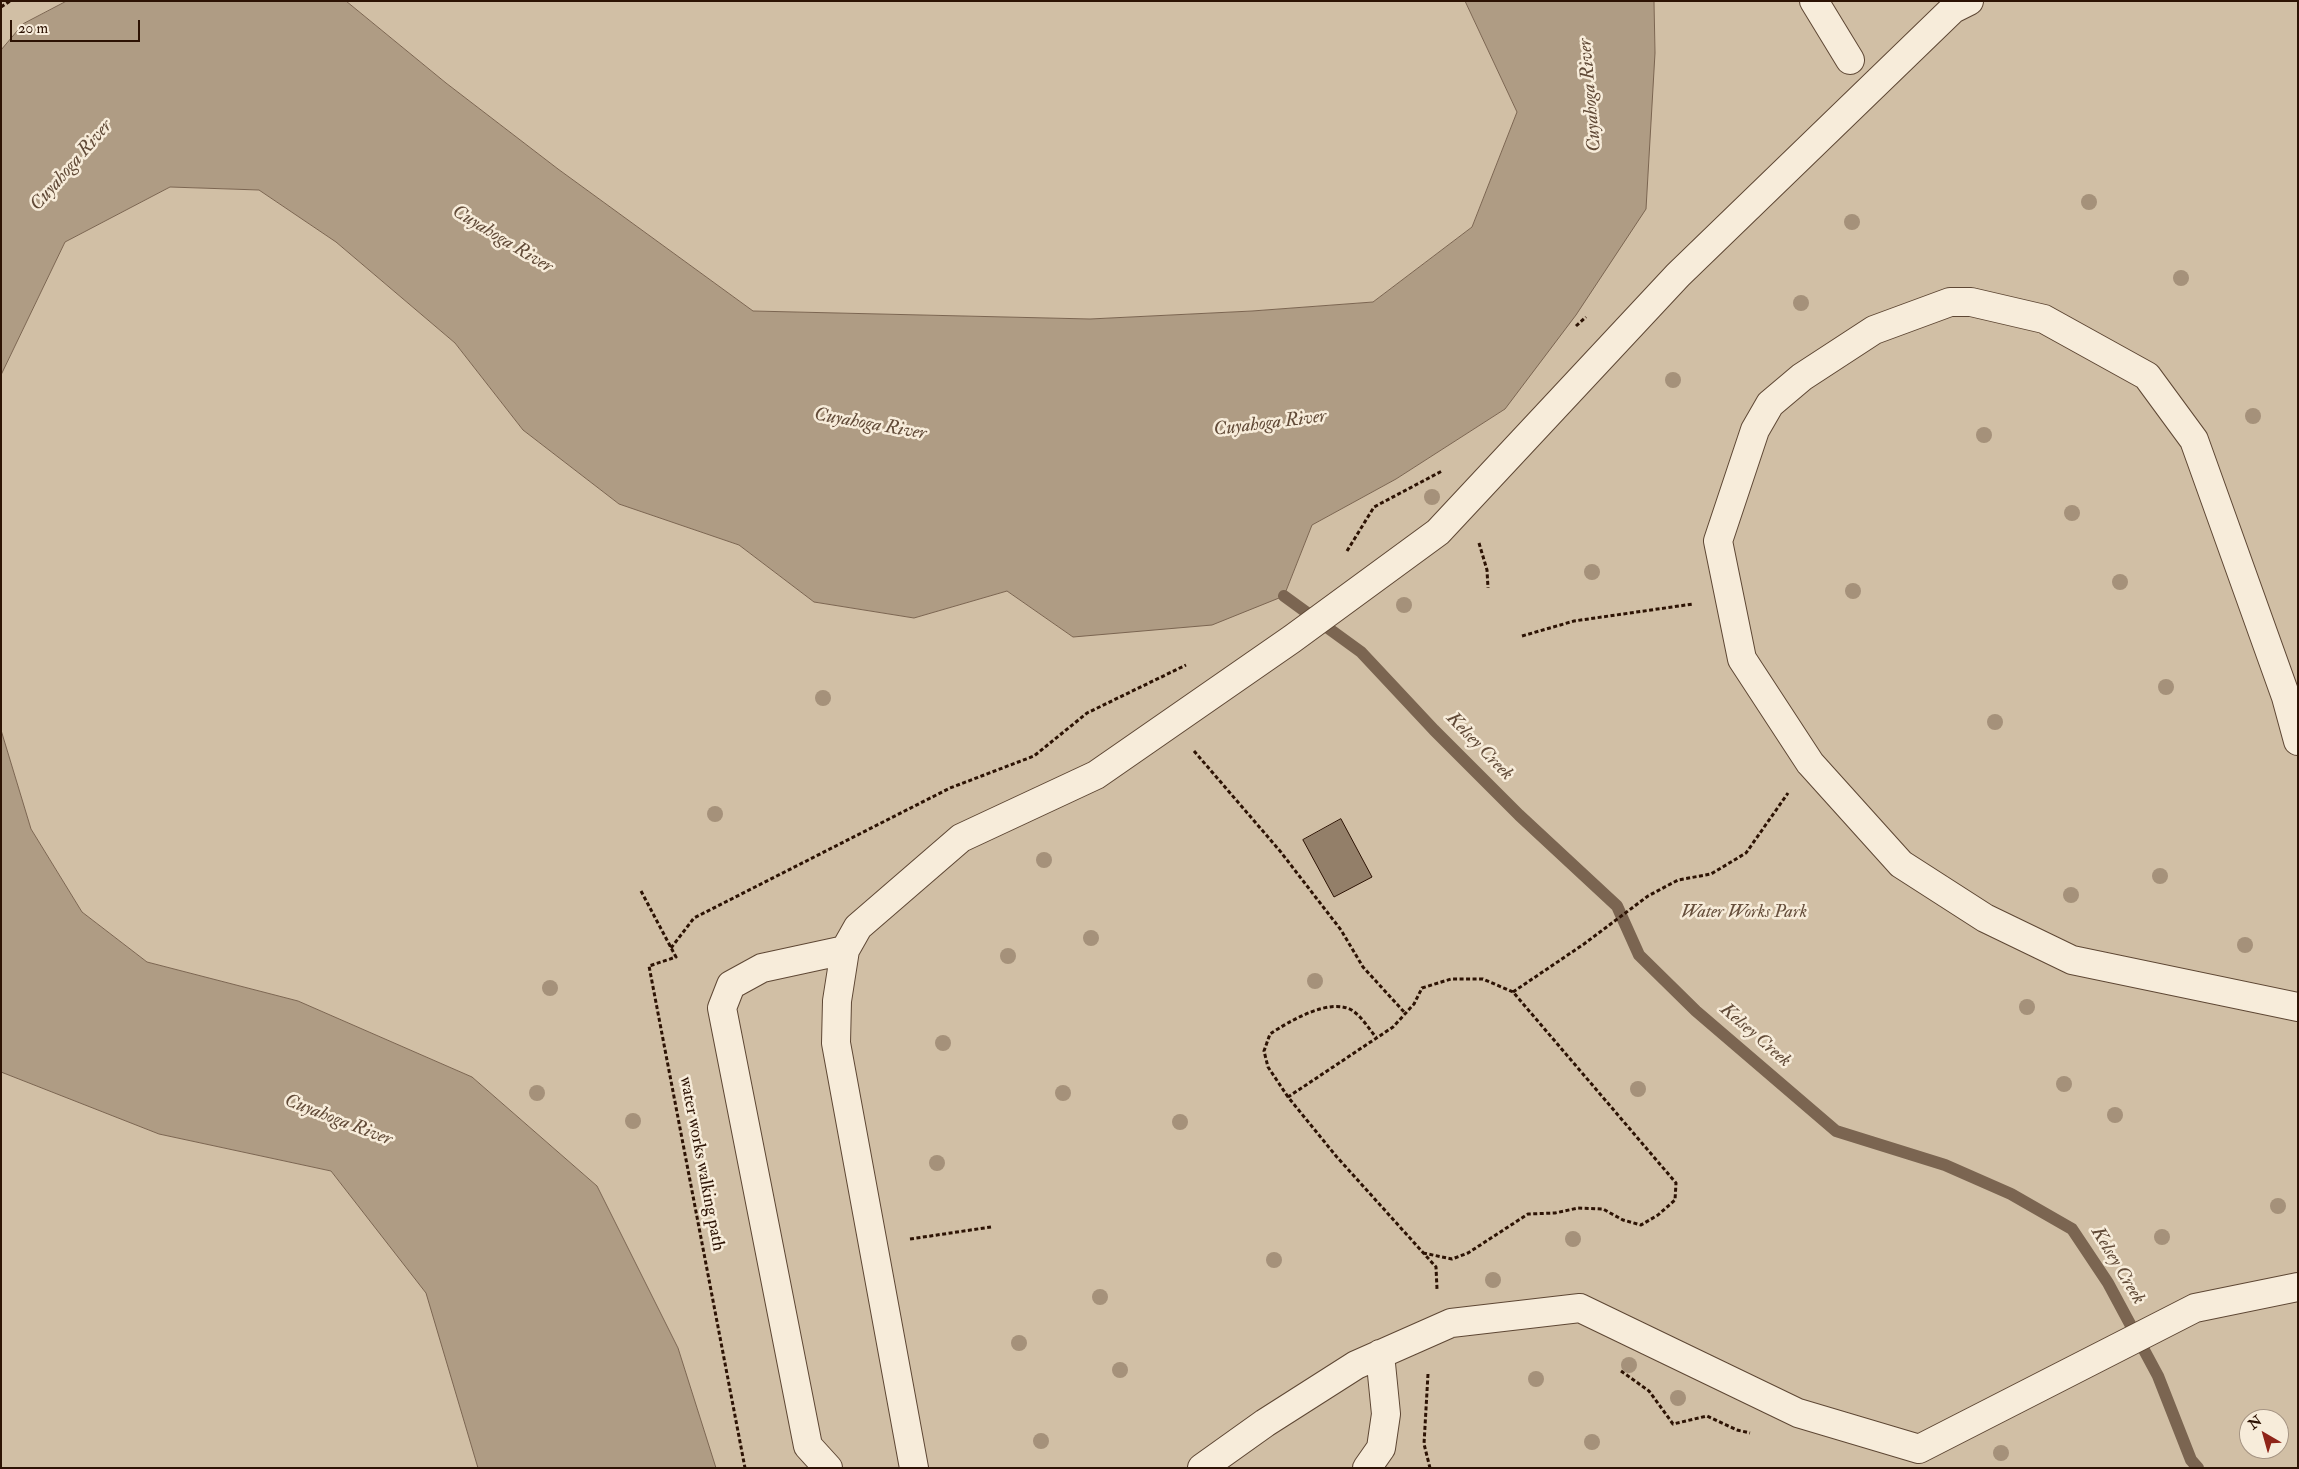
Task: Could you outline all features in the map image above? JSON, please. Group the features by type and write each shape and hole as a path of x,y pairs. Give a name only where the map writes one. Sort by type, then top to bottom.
{"lane":[{"path":"1814,1 1850,60"},
{"path":"914,1468 836,1043 837,1001 845,950 858,927 961,838 1096,775 1292,639 1438,532 1678,275 1953,9 1969,1"},
{"path":"2298,741 2283,688 2194,440 2147,376 2044,319 1971,302 1950,302 1874,330 1802,377 1770,404 1755,430 1718,541 1742,659 1810,763 1901,864 1985,918 2072,960 2298,1007"},
{"path":"828,1468 808,1446 722,1008 731,985 762,968 845,950"},
{"path":"1202,1468 1265,1422 1356,1365 1451,1323 1580,1308 1798,1413 1920,1449 2195,1308 2298,1287"},
{"path":"1367,1468 1381,1448 1386,1414 1380,1354"}],"path":[{"path":"1,7 10,1"},
{"path":"1458,512 1473,533 1483,552 1488,588"},
{"path":"1522,636 1574,621 1730,599"},
{"path":"641,891 672,948 694,918 950,788 1034,756 1087,713 1192,662"},
{"path":"1191,748 1280,851 1341,930 1363,967 1405,1013"},
{"path":"1513,992 1584,944 1648,896 1678,880 1711,874 1746,852 1810,763"},
{"name":"water works walking path","path":"672,948 676,957 649,966 745,1468"},
{"path":"1288,1098 1393,1027 1414,1004 1422,988 1451,979 1482,979 1513,992 1676,1183 1675,1200 1658,1215 1641,1225 1623,1220 1603,1209 1578,1208 1555,1213 1528,1214 1468,1253 1452,1258 1423,1253"},
{"path":"1376,1037 1353,1010 1341,1006 1327,1007 1299,1017 1270,1034 1264,1051 1268,1067 1288,1098 1336,1156 1436,1267 1438,1286 1430,1332 1424,1444 1430,1468"},
{"path":"873,1244 991,1227"},
{"path":"1618,1369 1649,1391 1673,1424 1707,1416 1737,1430 1756,1434"}],"green space":[{"path":"1,1 67,1 23,24 1,50"},
{"path":"346,1 1465,1 1517,112 1472,227 1373,302 1252,311 1090,319 753,311 558,169 446,83"},
{"name":"Water Works Park","path":"1654,1 2298,1 2298,1468 716,1468 678,1348 597,1186 472,1077 298,1001 147,962 82,912 31,829 1,730 1,375 65,242 170,187 259,190 336,242 455,343 523,430 619,504 739,545 814,602 914,618 1007,591 1073,637 1284,596 1312,525 1396,479 1505,409 1655,53"},
{"path":"1,1072 159,1134 331,1171 427,1293 478,1468 1,1468"}],"water":[{"name":"Cuyahoga River","path":"67,1 346,1 446,83 558,169 753,311 1090,319 1252,311 1373,302 1472,227 1517,112 1465,1 1654,1 1655,53 1646,209 1576,315 1505,409 1396,479 1312,525 1284,596 1212,625 1073,637 1007,591 914,618 814,602 739,545 619,504 523,430 455,343 336,242 259,190 170,187 65,242 1,375 1,50 23,24"},
{"name":"Cuyahoga River","path":"1,730 31,829 82,912 147,962 298,1001 472,1077 597,1186 678,1348 716,1468 478,1468 426,1293 331,1171 159,1134 1,1072"}],"building":[{"path":"1341,819 1372,877 1334,897 1303,840"}],"waterway":[{"name":"Kelsey Creek","path":"1284,596 1361,652 1434,730 1519,815 1617,906 1639,955 1696,1011 1836,1131 1945,1165 2011,1194 2072,1229 2108,1283 2158,1376 2191,1460 2198,1468"}]}
